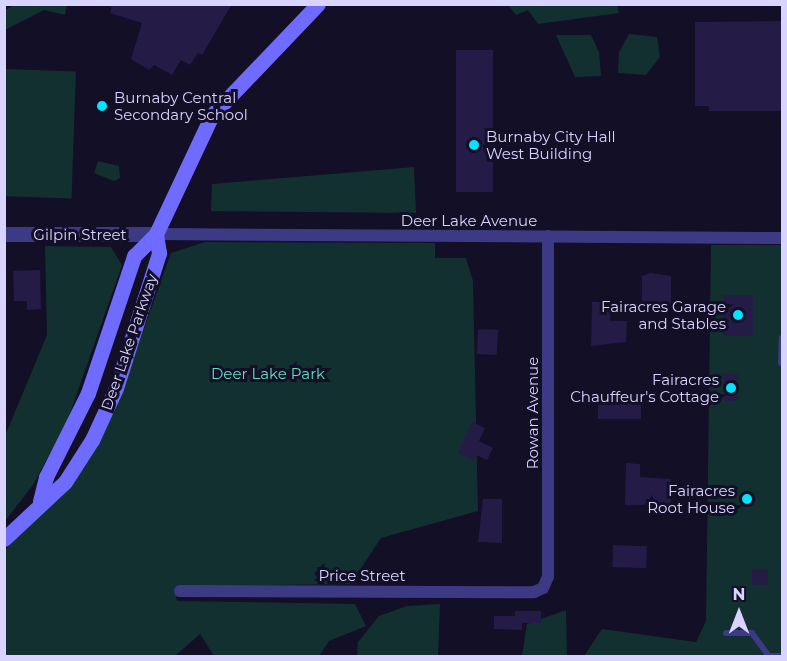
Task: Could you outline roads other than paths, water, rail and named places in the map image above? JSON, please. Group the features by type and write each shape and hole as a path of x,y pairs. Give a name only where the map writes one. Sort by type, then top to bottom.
{"main road":[{"name":"Deer Lake Parkway","path":"40,501 46,477 88,393 134,256 156,234 212,115 318,4"},
{"name":"Deer Lake Parkway","path":"4,538 40,501 65,482 104,416 159,253 156,234"}],"street":[{"name":"Gilpin Street","path":"4,234 156,234"},
{"name":"Deer Lake Avenue","path":"156,234 783,238"},
{"name":"Rowan Avenue","path":"543,588 548,577 548,236"},
{"name":"Price Street","path":"180,591 534,592 543,588"}],"lane":[{"path":"781,363 783,338"},
{"path":"726,633 752,633 769,657 783,656"}],"place":[{"name":"Burnaby Central Secondary School","path":"102,106"},
{"name":"Burnaby City Hall West Building","path":"474,145"},
{"name":"Fairacres Garage and Stables","path":"738,315"},
{"name":"Fairacres Chauffeur's Cottage","path":"731,388"},
{"name":"Fairacres Root House","path":"747,499"}],"park label":[{"name":"Deer Lake Park","path":"268,374"}]}
